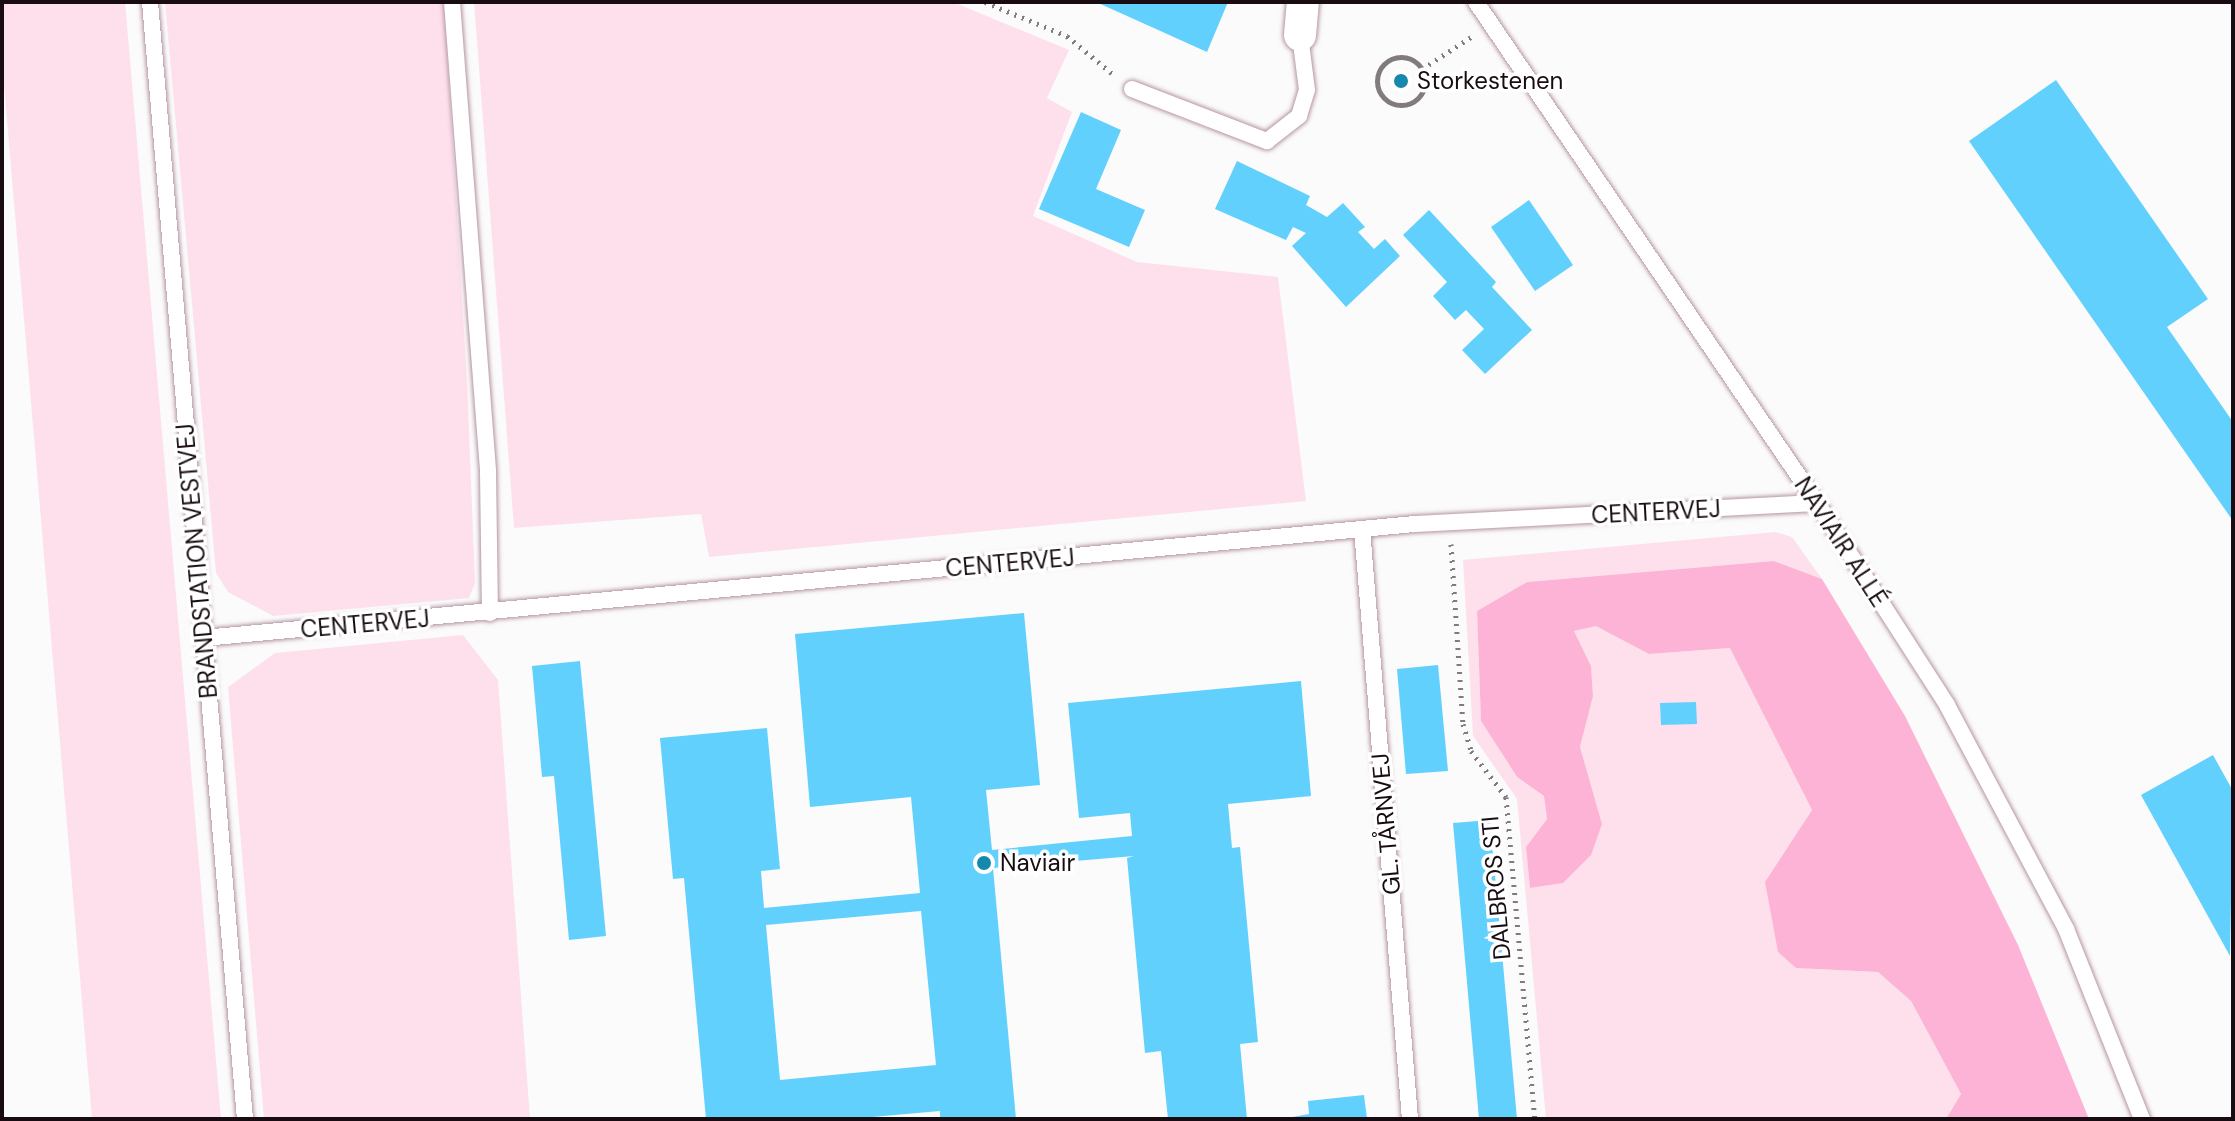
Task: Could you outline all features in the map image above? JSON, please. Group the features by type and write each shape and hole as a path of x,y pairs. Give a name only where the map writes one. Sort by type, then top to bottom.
{"street":[{"path":"1300,35 1303,2"}],"lane":[{"name":"BRANDSTATION VESTVEJ","path":"150,2 245,1119"},
{"path":"452,2 488,472 490,613"},
{"name":"NAVIAIR ALLÉ","path":"1476,2 1817,503 1947,705 2066,929 2142,1119"},
{"path":"1132,89 1267,141 1299,116 1307,90 1300,35"},
{"name":"CENTERVEJ","path":"204,638 1362,529 1817,503"},
{"name":"GL. TÅRNVEJ","path":"1362,529 1410,1119"}],"path":[{"path":"985,2 1067,36 1132,89"},
{"path":"1422,69 1491,24"},
{"path":"1393,59 1409,59 1422,69 1423,89 1410,103 1390,103 1380,93 1378,76 1393,59"},
{"name":"DALBROS STI","path":"1449,523 1463,724 1471,751 1506,797 1535,1119"}],"shaded area":[{"path":"2,2 125,2 221,1119 92,1119 2,61"},
{"path":"165,2 444,2 467,380 475,583 469,598 273,616 228,592 216,573"},
{"path":"474,2 953,2 1069,50 1047,98 1072,112 1033,216 1137,262 1278,277 1306,501 709,557 701,514 514,528"},
{"path":"1776,532 1792,537 1822,579 1774,561 1527,582 1477,611 1481,721 1517,777 1544,796 1547,819 1526,847 1530,888 1563,883 1602,824 1580,747 1593,696 1591,666 1574,631 1596,625 1649,654 1731,648 1812,810 1765,882 1796,968 1878,972 1911,1001 1961,1094 1946,1119 1546,1119 1517,799 1473,736 1463,560"},
{"path":"1774,561 1822,579 1905,716 2018,945 2089,1119 1946,1119 1961,1094 1911,1001 1878,972 1796,968 1778,952 1765,882 1812,810 1730,648 1649,654 1596,626 1574,631 1591,666 1593,696 1580,747 1602,824 1591,855 1563,883 1530,888 1526,847 1547,819 1544,796 1517,777 1481,721 1477,611 1527,582"},
{"path":"463,635 498,680 530,1119 264,1119 228,687 275,653"}],"building":[{"path":"1096,2 1228,2 1207,52"},
{"path":"2056,80 2208,299 2167,327 2233,422 2233,521 1969,141"},
{"path":"1081,112 1121,130 1096,189 1145,210 1129,247 1039,209"},
{"path":"1237,161 1310,196 1306,205 1327,217 1343,203 1365,227 1358,232 1374,249 1385,239 1400,256 1346,307 1292,246 1306,233 1293,227 1286,240 1215,209"},
{"path":"1529,200 1573,265 1535,291 1491,227"},
{"path":"1429,210 1496,282 1492,287 1532,330 1485,374 1462,350 1484,329 1466,310 1455,320 1433,296 1447,282 1403,235"},
{"name":"Naviair","path":"1024,613 1040,785 986,790 992,850 1132,836 1130,813 1079,818 1068,703 1301,681 1311,796 1228,804 1232,848 1240,847 1258,1042 1240,1044 1247,1119 1168,1119 1161,1051 1145,1053 1127,858 1134,856 993,868 1016,1119 940,1119 940,1111 850,1119 706,1119 684,878 673,879 660,738 767,728 780,869 761,871 764,908 920,893 911,797 810,807 795,634","holes":["921,911 936,1065 780,1080 766,925"]},
{"path":"580,661 606,936 569,940 554,776 542,777 532,666"},
{"path":"1438,665 1448,771 1406,774 1397,669"},
{"path":"1696,702 1697,724 1661,725 1660,703"},
{"path":"2213,755 2233,791 2230,956 2141,795"},
{"path":"1490,820 1517,1119 1479,1119 1453,823"},
{"path":"1364,1095 1367,1119 1282,1119 1309,1114 1308,1101"}],"place":[{"name":"Storkestenen","path":"1401,81"},
{"name":"Naviair","path":"984,863"}]}
